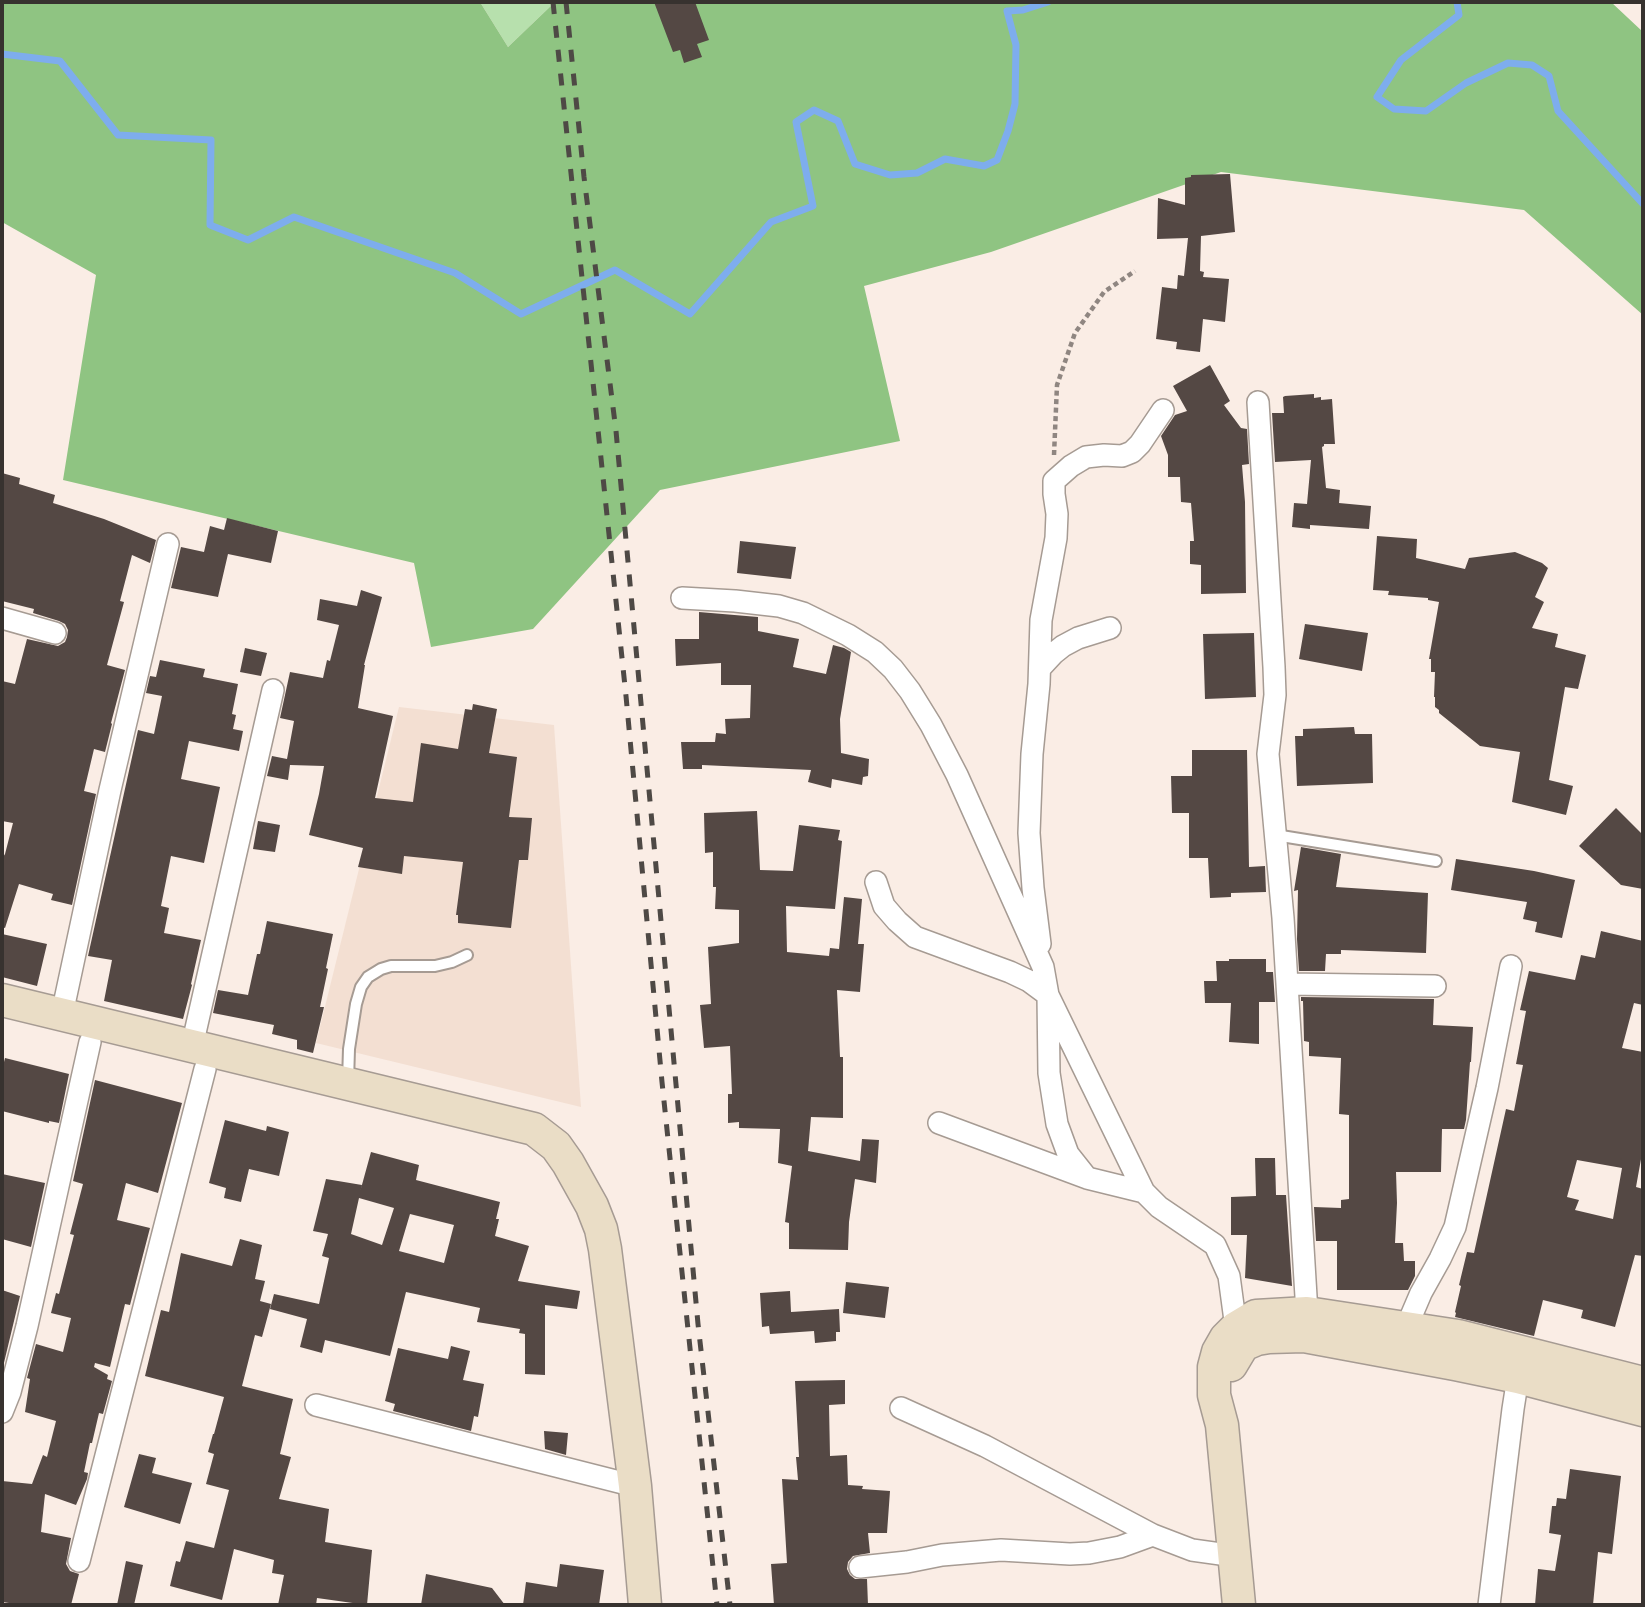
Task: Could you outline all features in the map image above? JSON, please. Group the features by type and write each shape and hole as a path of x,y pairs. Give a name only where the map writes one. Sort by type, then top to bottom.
{"street":[{"path":"1258,402 1275,667 1275,695 1268,754 1287,984 1305,1324"},
{"path":"1087,1178 1068,1154 1057,1124 1049,1073 1048,995 1033,888 1029,833 1041,620 1056,538 1054,481 1086,457 1122,456 1132,453 1163,410"},
{"path":"62,1014 110,790 168,544"},
{"path":"682,598 779,606 803,613 866,646 893,669 932,725 1043,967"},
{"path":"2,618 55,633"},
{"path":"1040,668 1063,646 1078,638 1110,628"},
{"path":"79,1561 198,1058 273,690"},
{"path":"876,882 884,906 915,937 1010,972 1030,981 1048,995 1144,1192 1158,1207 1215,1245 1229,1276 1239,1336"},
{"path":"1406,1328 1455,1227 1487,1088 1511,965"},
{"path":"1287,984 1435,986"},
{"path":"2,1000 62,1014 198,1058 525,1147 578,1182"},
{"path":"2,1020 90,1042 348,1084 534,1129 556,1146 592,1206 605,1249 635,1486 645,1605"},
{"path":"2,1412 25,1337 90,1042"},
{"path":"939,1123 1087,1178 1144,1192"},
{"path":"1239,1605 1222,1425 1214,1395 1214,1367 1226,1338 1239,1336 1256,1316 1305,1324 1643,1410"},
{"path":"1305,1324 1406,1328 1458,1336 1643,1383"},
{"path":"1489,1605 1518,1377"},
{"path":"316,1405 635,1486"},
{"path":"901,1408 985,1446 1153,1535 1192,1550 1235,1556"},
{"path":"860,1567 1001,1550 1089,1553 1120,1547 1153,1535"}],"lane":[{"path":"1275,835 1436,861"},
{"path":"348,1084 349,1049 356,1004 361,987 368,977 391,966 435,966 467,955"}],"path":[{"path":"1054,481 1057,385 1075,333 1104,292 1135,271"}],"shaded area":[{"path":"399,707 554,725 581,1107 316,1043"}],"green space":[{"path":"2,2 480,2 508,47 555,2 1611,2 1643,32 1643,315 1524,210 1221,172 991,252 864,286 900,441 660,490 533,629 431,647 414,563 63,480 96,275 2,222"},
{"path":"480,2 555,2 508,47"}],"building":[{"path":"654,2 695,2 709,40 697,44 702,57 684,63 680,50 673,52"},
{"path":"1230,174 1235,232 1201,236 1200,271 1204,272 1203,277 1229,279 1225,322 1203,319 1200,352 1176,349 1177,342 1156,339 1162,287 1177,289 1178,275 1184,276 1188,238 1157,239 1158,198 1185,205 1185,178 1191,175"},
{"path":"1210,365 1230,401 1224,405 1241,428 1247,429 1249,464 1242,465 1246,593 1201,594 1201,565 1190,564 1190,541 1194,541 1191,503 1181,502 1180,477 1168,477 1168,455 1161,436 1175,415 1187,411 1173,386"},
{"path":"1314,394 1314,398 1321,397 1321,400 1332,399 1335,444 1324,444 1322,447 1326,488 1340,490 1339,503 1371,506 1369,529 1310,525 1310,529 1292,527 1294,503 1307,504 1311,460 1275,462 1272,413 1284,413 1285,396"},
{"path":"2,473 20,478 19,484 55,495 53,503 104,519 156,540 150,563 132,555 120,601 124,602 107,665 125,670 105,752 94,749 84,791 96,794 72,905 51,900 53,894 19,884 5,928 2,927 2,859 13,823 2,821 2,681 15,684 27,639 58,646 65,642 68,630 65,624 59,621 33,613 34,609 2,601"},
{"path":"227,518 278,531 271,563 228,554 218,597 171,588 181,547 204,552 210,526 224,530"},
{"path":"1377,536 1417,539 1416,558 1465,569 1469,558 1515,552 1548,568 1535,597 1544,602 1532,628 1558,634 1555,647 1586,655 1578,689 1565,687 1549,780 1573,786 1566,815 1512,802 1520,752 1480,746 1439,713 1434,697 1435,672 1431,672 1429,659 1439,602 1428,598 1388,595 1389,591 1373,590"},
{"path":"740,541 796,547 791,579 737,573"},
{"path":"361,590 382,597 364,665 358,708 393,716 375,798 413,802 421,743 458,749 465,709 472,710 473,704 497,709 489,753 517,757 509,817 532,818 528,860 519,860 511,928 458,923 456,915 463,862 404,856 402,874 358,867 363,848 309,835 324,766 290,765 288,780 267,776 272,756 287,759 294,721 280,718 290,672 323,678 327,660 330,661 339,625 317,620 320,599 357,606"},
{"path":"699,612 758,617 758,631 799,639 793,667 826,674 833,645 851,652 840,719 841,753 869,759 868,776 863,777 862,785 832,779 831,788 808,782 811,770 702,765 702,769 683,769 681,742 715,742 716,733 726,734 725,719 750,718 751,685 721,685 721,663 676,666 675,639 699,639"},
{"path":"1305,624 1368,633 1362,671 1299,659"},
{"path":"1254,633 1256,697 1205,699 1203,634"},
{"path":"245,648 267,653 261,676 240,672"},
{"path":"160,660 205,669 203,677 238,684 232,714 236,715 233,729 243,731 239,751 189,741 181,779 220,787 204,863 171,856 161,906 169,908 164,933 201,940 183,1019 104,1001 112,960 88,956 138,730 154,734 162,696 146,693 150,676 156,677"},
{"path":"1354,727 1355,734 1372,734 1373,783 1297,786 1295,736 1303,736 1303,729"},
{"path":"1192,750 1247,750 1249,867 1265,866 1266,892 1231,893 1231,897 1210,898 1208,858 1189,858 1189,813 1172,813 1171,776 1192,776"},
{"path":"1616,808 1643,835 1643,889 1621,885 1579,846"},
{"path":"757,811 760,870 793,871 799,825 840,830 838,840 842,841 835,909 786,906 787,952 829,956 830,948 839,949 844,897 862,899 858,944 864,944 860,992 837,990 840,1057 843,1057 843,1118 811,1117 808,1151 860,1161 862,1139 879,1140 876,1183 855,1179 848,1250 789,1249 789,1223 785,1222 792,1166 778,1163 780,1129 739,1128 739,1122 728,1123 728,1094 732,1094 730,1046 704,1048 700,1005 711,1004 708,947 739,943 739,910 715,909 713,852 705,853 704,813"},
{"path":"258,821 280,825 275,852 253,849"},
{"path":"1301,847 1341,854 1336,887 1428,893 1426,953 1341,950 1341,954 1326,954 1325,971 1299,971 1298,890 1294,891"},
{"path":"1456,859 1575,880 1562,938 1535,932 1537,922 1523,919 1527,902 1451,890"},
{"path":"267,921 333,934 320,1007 324,1007 313,1053 297,1049 297,1040 272,1034 274,1025 213,1013 218,990 248,995"},
{"path":"1601,931 1643,941 1643,1005 1634,1003 1622,1048 1643,1052 1643,1148 1636,1187 1643,1189 1643,1256 1635,1255 1615,1327 1581,1318 1583,1310 1543,1300 1534,1336 1455,1317 1467,1252 1474,1253 1506,1109 1514,1111 1523,1065 1516,1064 1526,1011 1520,1010 1529,971 1575,980 1581,955 1595,958","holes":["1577,1160 1622,1168 1613,1219 1575,1210 1579,1200 1567,1197"]},
{"path":"2,934 47,944 37,986 2,977"},
{"path":"1266,959 1266,972 1273,972 1275,1002 1259,1002 1259,1044 1229,1042 1231,1003 1205,1003 1204,981 1217,981 1216,961"},
{"path":"1301,997 1434,999 1433,1025 1473,1027 1464,1129 1442,1129 1441,1172 1396,1172 1395,1243 1403,1243 1404,1261 1415,1261 1415,1276 1408,1290 1337,1290 1337,1241 1316,1241 1314,1207 1341,1208 1341,1200 1349,1199 1349,1115 1339,1114 1341,1058 1309,1056 1309,1042 1304,1041"},
{"path":"5,1058 69,1074 59,1123 2,1111 2,1070"},
{"path":"95,1080 182,1103 158,1193 126,1183 117,1220 150,1228 130,1305 125,1304 110,1367 95,1363 94,1367 108,1375 107,1379 112,1381 103,1414 99,1413 90,1443 84,1472 88,1473 87,1479 76,1505 45,1494 41,1532 71,1538 66,1564 70,1571 79,1574 71,1605 16,1605 2,1602 2,1481 32,1484 43,1455 47,1457 56,1421 25,1412 30,1379 27,1378 36,1344 63,1352 71,1318 51,1313 56,1293 59,1294 74,1235 70,1234 83,1184 73,1181"},
{"path":"225,1120 266,1131 267,1126 289,1132 279,1176 249,1169 241,1202 224,1198 226,1188 209,1183"},
{"path":"371,1152 419,1165 416,1180 500,1202 495,1236 529,1246 518,1281 580,1291 577,1309 545,1305 545,1375 525,1374 525,1334 519,1333 520,1329 477,1322 480,1308 406,1292 390,1356 325,1340 322,1353 300,1347 307,1319 270,1309 274,1294 319,1304 329,1258 322,1256 328,1234 313,1231 326,1179 362,1185","holes":["359,1198 394,1208 382,1245 351,1234","410,1214 454,1225 444,1263 399,1251"]},
{"path":"1255,1158 1275,1158 1276,1195 1286,1195 1292,1286 1245,1278 1247,1235 1231,1235 1231,1197 1256,1196"},
{"path":"2,1174 45,1183 31,1247 2,1239"},
{"path":"240,1239 262,1245 255,1279 265,1281 260,1301 271,1304 262,1337 255,1335 242,1386 293,1399 280,1454 291,1457 279,1499 329,1509 325,1542 372,1550 367,1605 317,1598 316,1605 278,1605 284,1575 272,1573 274,1560 234,1549 222,1600 170,1586 176,1561 180,1562 186,1541 214,1548 229,1490 206,1484 214,1454 208,1452 224,1397 145,1376 161,1310 169,1312 181,1253 232,1266"},
{"path":"846,1282 889,1287 885,1318 843,1313"},
{"path":"2,1290 20,1296 2,1371"},
{"path":"790,1291 791,1312 839,1309 840,1332 836,1332 836,1341 815,1343 814,1331 770,1334 769,1326 762,1327 760,1293"},
{"path":"451,1346 470,1351 463,1380 484,1384 478,1417 474,1416 471,1431 393,1411 395,1404 385,1401 398,1348 448,1359"},
{"path":"845,1380 845,1404 829,1405 830,1456 847,1455 848,1485 890,1491 887,1533 868,1533 870,1553 853,1556 848,1562 850,1575 855,1579 867,1579 868,1605 774,1605 771,1564 787,1563 782,1479 798,1480 795,1381"},
{"path":"544,1431 568,1433 566,1455 545,1449"},
{"path":"139,1454 156,1458 152,1473 192,1483 180,1524 124,1507"},
{"path":"1570,1469 1621,1476 1612,1554 1598,1552 1593,1605 1535,1605 1538,1569 1555,1571 1561,1535 1549,1533 1552,1506 1556,1506 1557,1498 1566,1499"},
{"path":"126,1561 143,1565 134,1605 117,1605"},
{"path":"560,1564 604,1570 599,1605 523,1605 526,1582 557,1587"},
{"path":"426,1574 492,1588 505,1605 421,1605"}],"waterway":[{"path":"2,54 60,61 118,135 211,140 210,225 248,240 294,217 455,273 521,314 615,270 690,314 771,222 813,206 796,122 814,110 838,121 855,164 890,175 917,173 945,159 984,166 997,160 1015,104 1016,45 1007,11 1023,10 1048,2"},
{"path":"1457,2 1459,15 1401,60 1377,97 1394,109 1426,111 1466,83 1508,63 1532,65 1549,76 1558,111 1643,204"}],"railway":[{"path":"553,2 717,1605"},
{"path":"566,2 584,177 616,431 698,1324 730,1605"}]}
